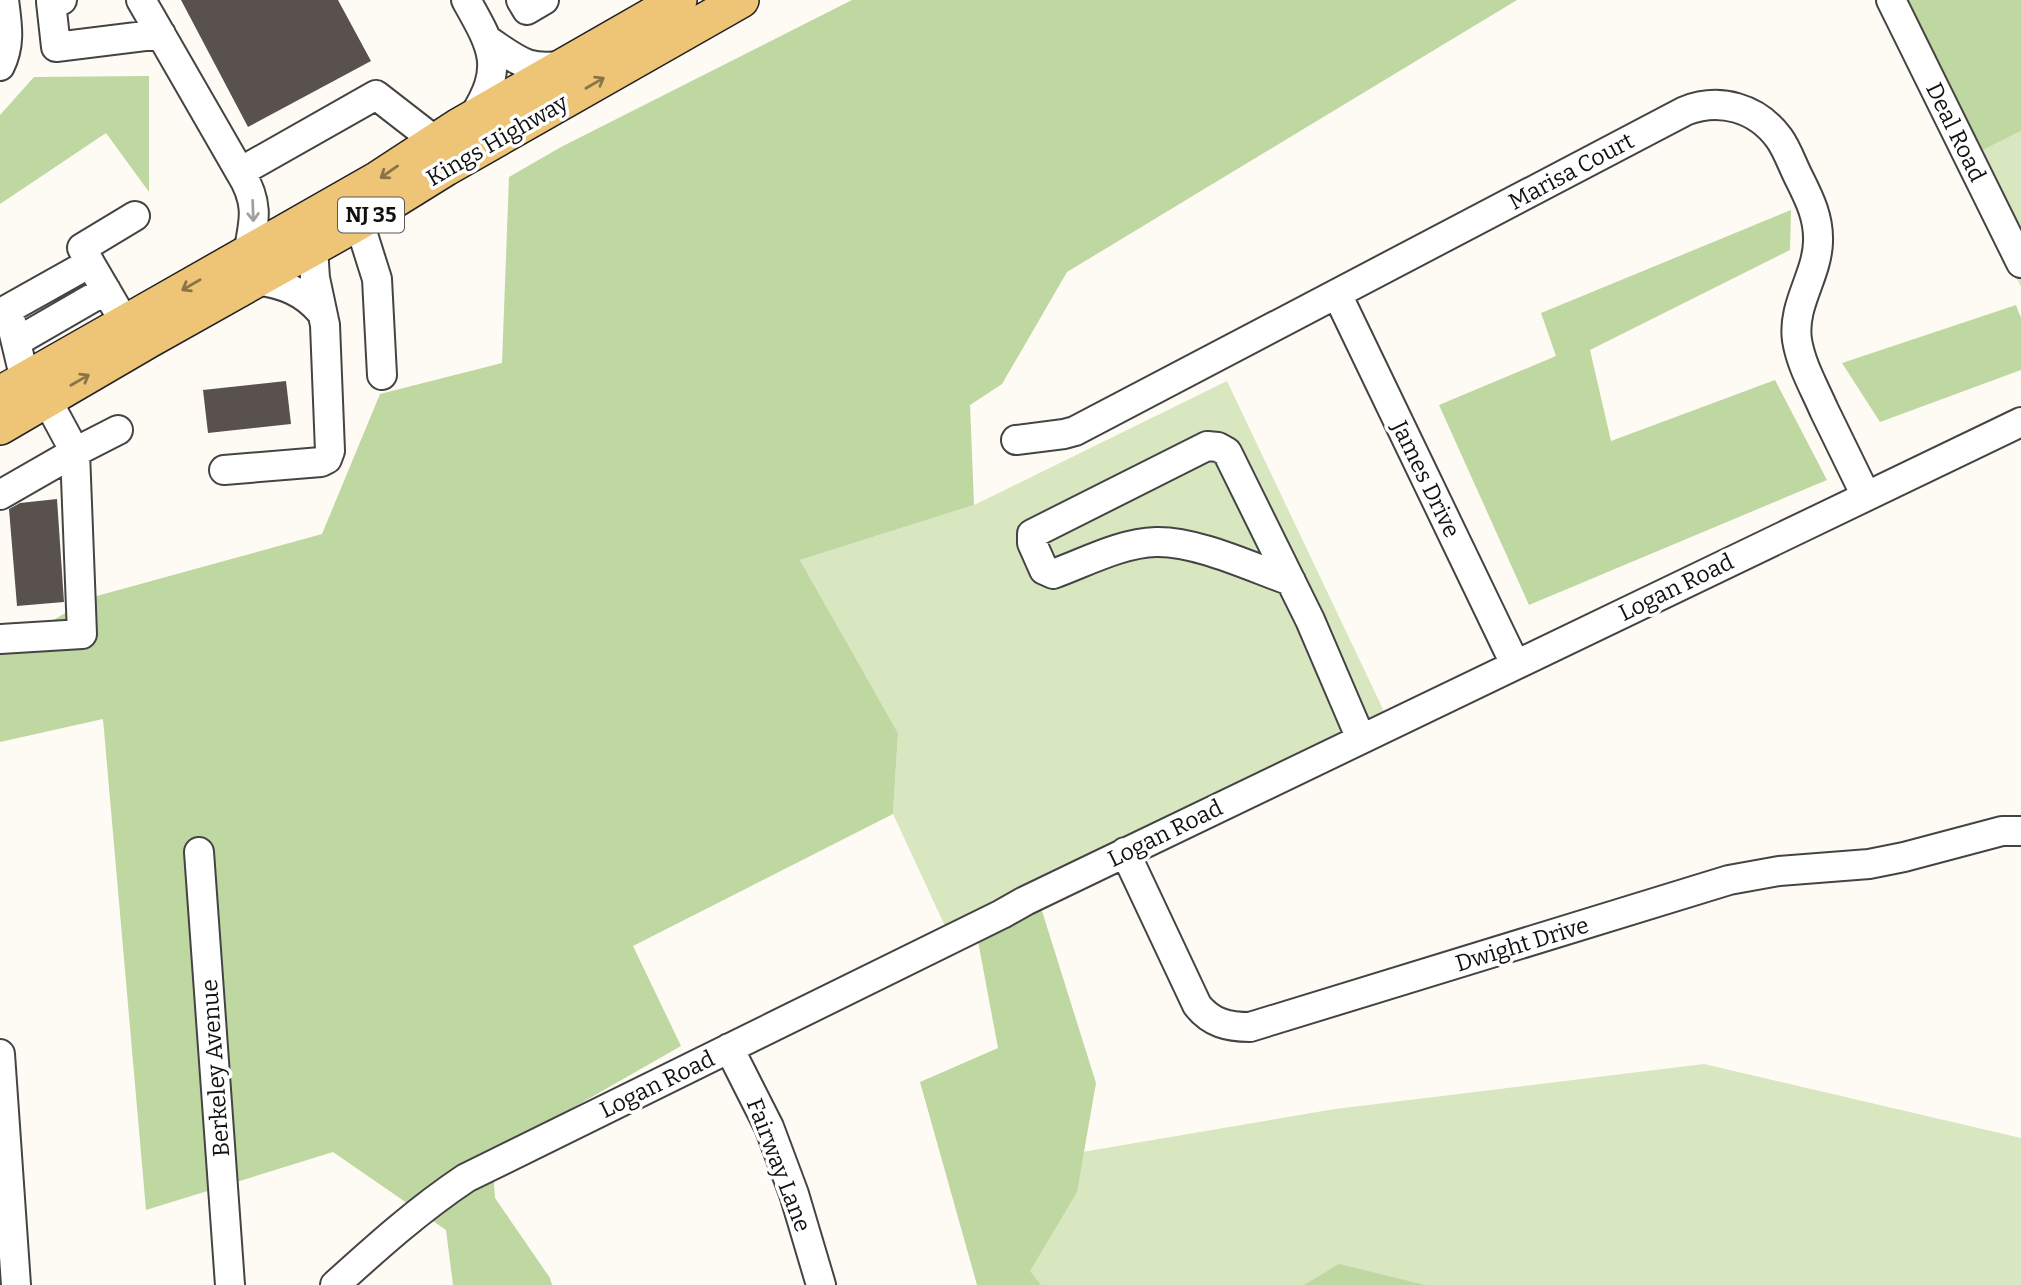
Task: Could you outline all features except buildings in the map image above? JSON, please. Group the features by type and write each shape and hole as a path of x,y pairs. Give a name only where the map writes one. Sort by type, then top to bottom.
{"main road":[{"name":"Kings Highway","path":"24,391 252,267 434,140 679,0"},
{"name":"Kings Highway","path":"0,427 24,391 125,323 252,267 313,248 446,168 741,0"}],"street":[{"path":"0,66 9,36 4,0"},
{"path":"62,0 51,2 56,47 161,34"},
{"path":"141,0 249,187 254,203 252,267 299,292 321,312"},
{"path":"466,0 489,41 492,67 489,89 473,117"},
{"path":"521,0 527,10 544,0"},
{"name":"Deal Road","path":"1891,0 2021,263"},
{"path":"1900,0 1907,31"},
{"path":"489,41 513,58 534,67 566,65"},
{"path":"240,172 376,95 434,140"},
{"name":"Marisa Court","path":"1016,440 1075,431 1685,111 1712,104 1740,108 1769,126 1781,140 1813,206 1818,241 1815,264 1798,310 1797,338 1807,373 1866,496"},
{"path":"125,323 82,248 135,216"},
{"path":"359,222 377,279 382,375"},
{"path":"224,470 321,463 327,459 330,451 325,325 315,278 313,248"},
{"path":"0,639 82,634 75,452 24,391 8,309 90,263"},
{"path":"16,342 106,290"},
{"name":"James Drive","path":"1337,294 1515,664"},
{"name":"Logan Road","path":"335,1285 394,1231 466,1178 1125,852 2021,422"},
{"path":"0,495 118,430"},
{"path":"1291,581 1185,543 1154,542 1119,549 1053,574 1044,570 1032,543 1032,534 1207,446 1218,447 1227,452 1291,581 1310,620 1361,739"},
{"name":"Dwight Drive","path":"1125,852 1197,1004 1215,1021 1234,1027 1250,1027 1729,880 1779,871 1868,864 2002,831 2021,831"},
{"name":"Berkeley Avenue","path":"200,852 230,1285"},
{"name":"Fairway Lane","path":"729,1048 769,1127 794,1194 821,1285"},
{"path":"0,1054 16,1285"}],"green space":[{"path":"852,0 1517,0 1067,272 1002,384 970,405 974,505 800,560 898,733 893,814 633,946 681,1046 492,1154 495,1198 550,1278 552,1285 453,1285 446,1230 333,1152 146,1210 103,719 0,742 0,651 93,597 322,534 380,394 502,363 509,177 561,147"},
{"path":"1881,0 2021,0 2021,131 1957,163"},
{"path":"149,76 149,192 106,133 0,204 0,115 34,77"},
{"path":"2021,131 2021,287 1957,163"},
{"path":"1791,210 1790,250 1590,350 1611,441 1775,380 1827,480 1529,605 1439,405 1556,356 1541,313"},
{"path":"2016,305 2021,318 2021,370 1880,422 1842,363"},
{"path":"1227,381 1391,726 950,937 893,814 898,733 800,560 974,505"},
{"path":"1037,895 1096,1083 1077,1192 1030,1271 1041,1285 977,1285 920,1082 998,1048 975,925"},
{"path":"1704,1064 2021,1138 2021,1285 994,1285 1041,1159 1335,1109"},
{"path":"1339,1264 1425,1285 1304,1285"}]}
